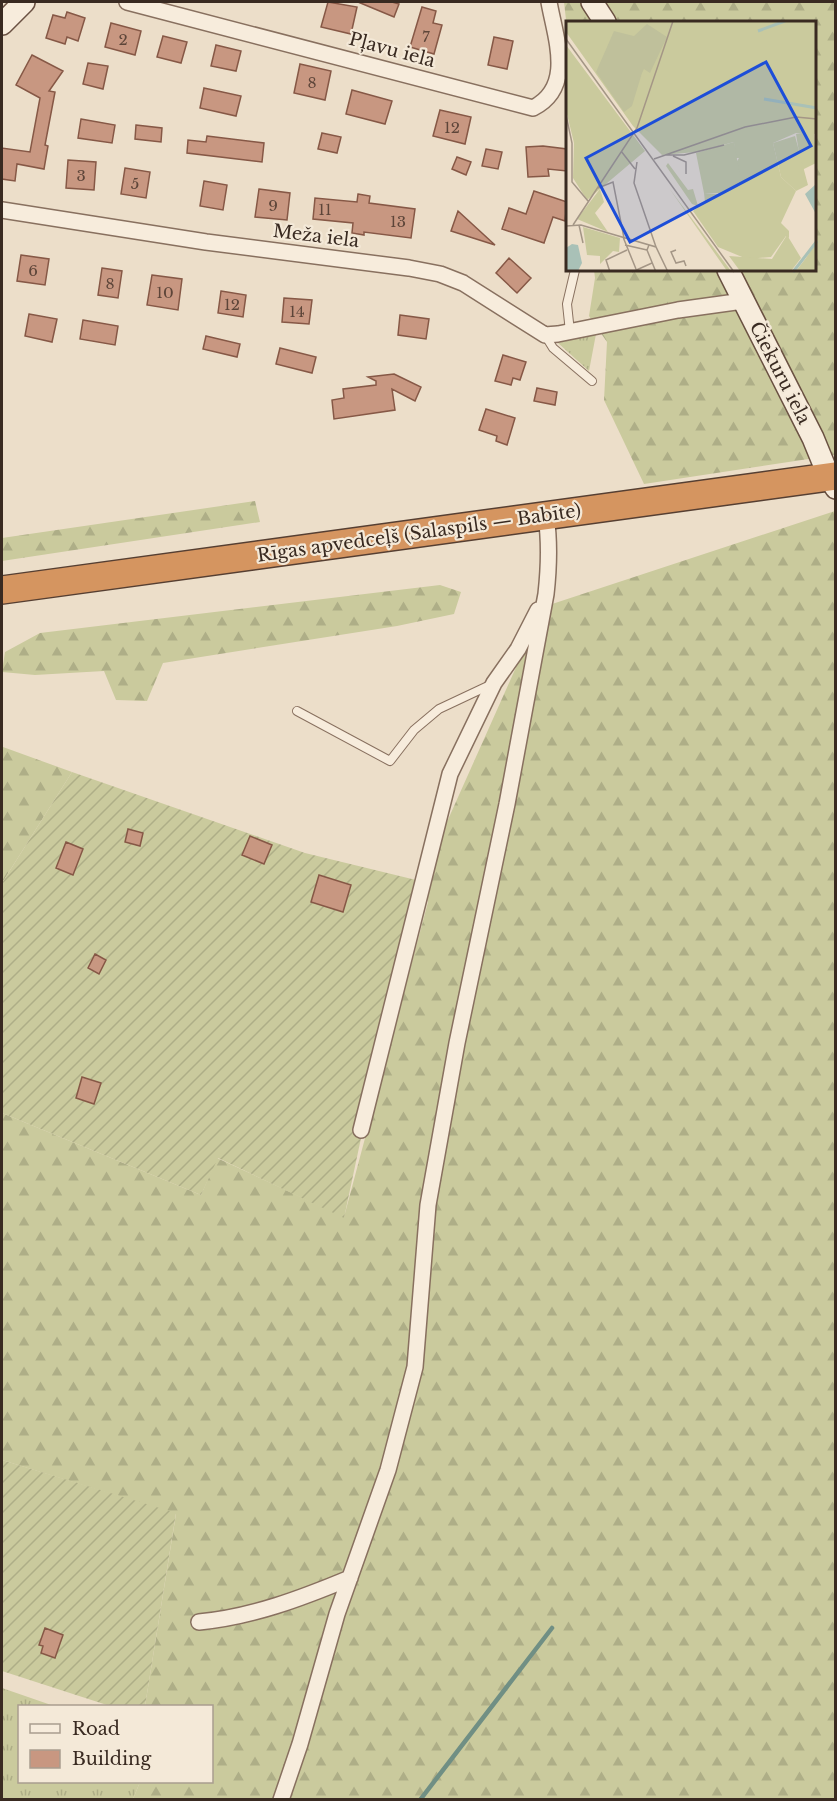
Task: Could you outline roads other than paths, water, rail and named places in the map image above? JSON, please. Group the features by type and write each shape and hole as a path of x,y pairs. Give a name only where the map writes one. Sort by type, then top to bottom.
{"highway":[{"name":"Rīgas apvedceļš (Salaspils — Babīte)","path":"2,590 546,516 833,480"}],"main road":[{"path":"2,24 24,2"},
{"path":"592,2 604,21"},
{"name":"Čiekuru iela","path":"729,272 833,480"}],"street":[{"name":"Pļavu iela","path":"127,2 533,108 553,90 560,73 549,2"},
{"name":"Meža iela","path":"2,210 206,242 405,267 441,274 486,296 508,313 545,335"},
{"path":"545,335 743,300"},
{"path":"281,1800 300,1744 337,1614 388,1470 416,1367 428,1205 457,1042 507,804 546,594 550,561 546,516"},
{"path":"361,1130 450,774 494,683 519,649 546,594"},
{"path":"199,1622 223,1620 298,1599 350,1578"}],"lane":[{"path":"570,332 567,304 575,272"},
{"name":"Meža iela","path":"545,335 553,348 592,381"},
{"path":"297,711 390,761 414,730 439,709 494,683"}],"waterway":[{"path":"420,1800 552,1628"}]}
